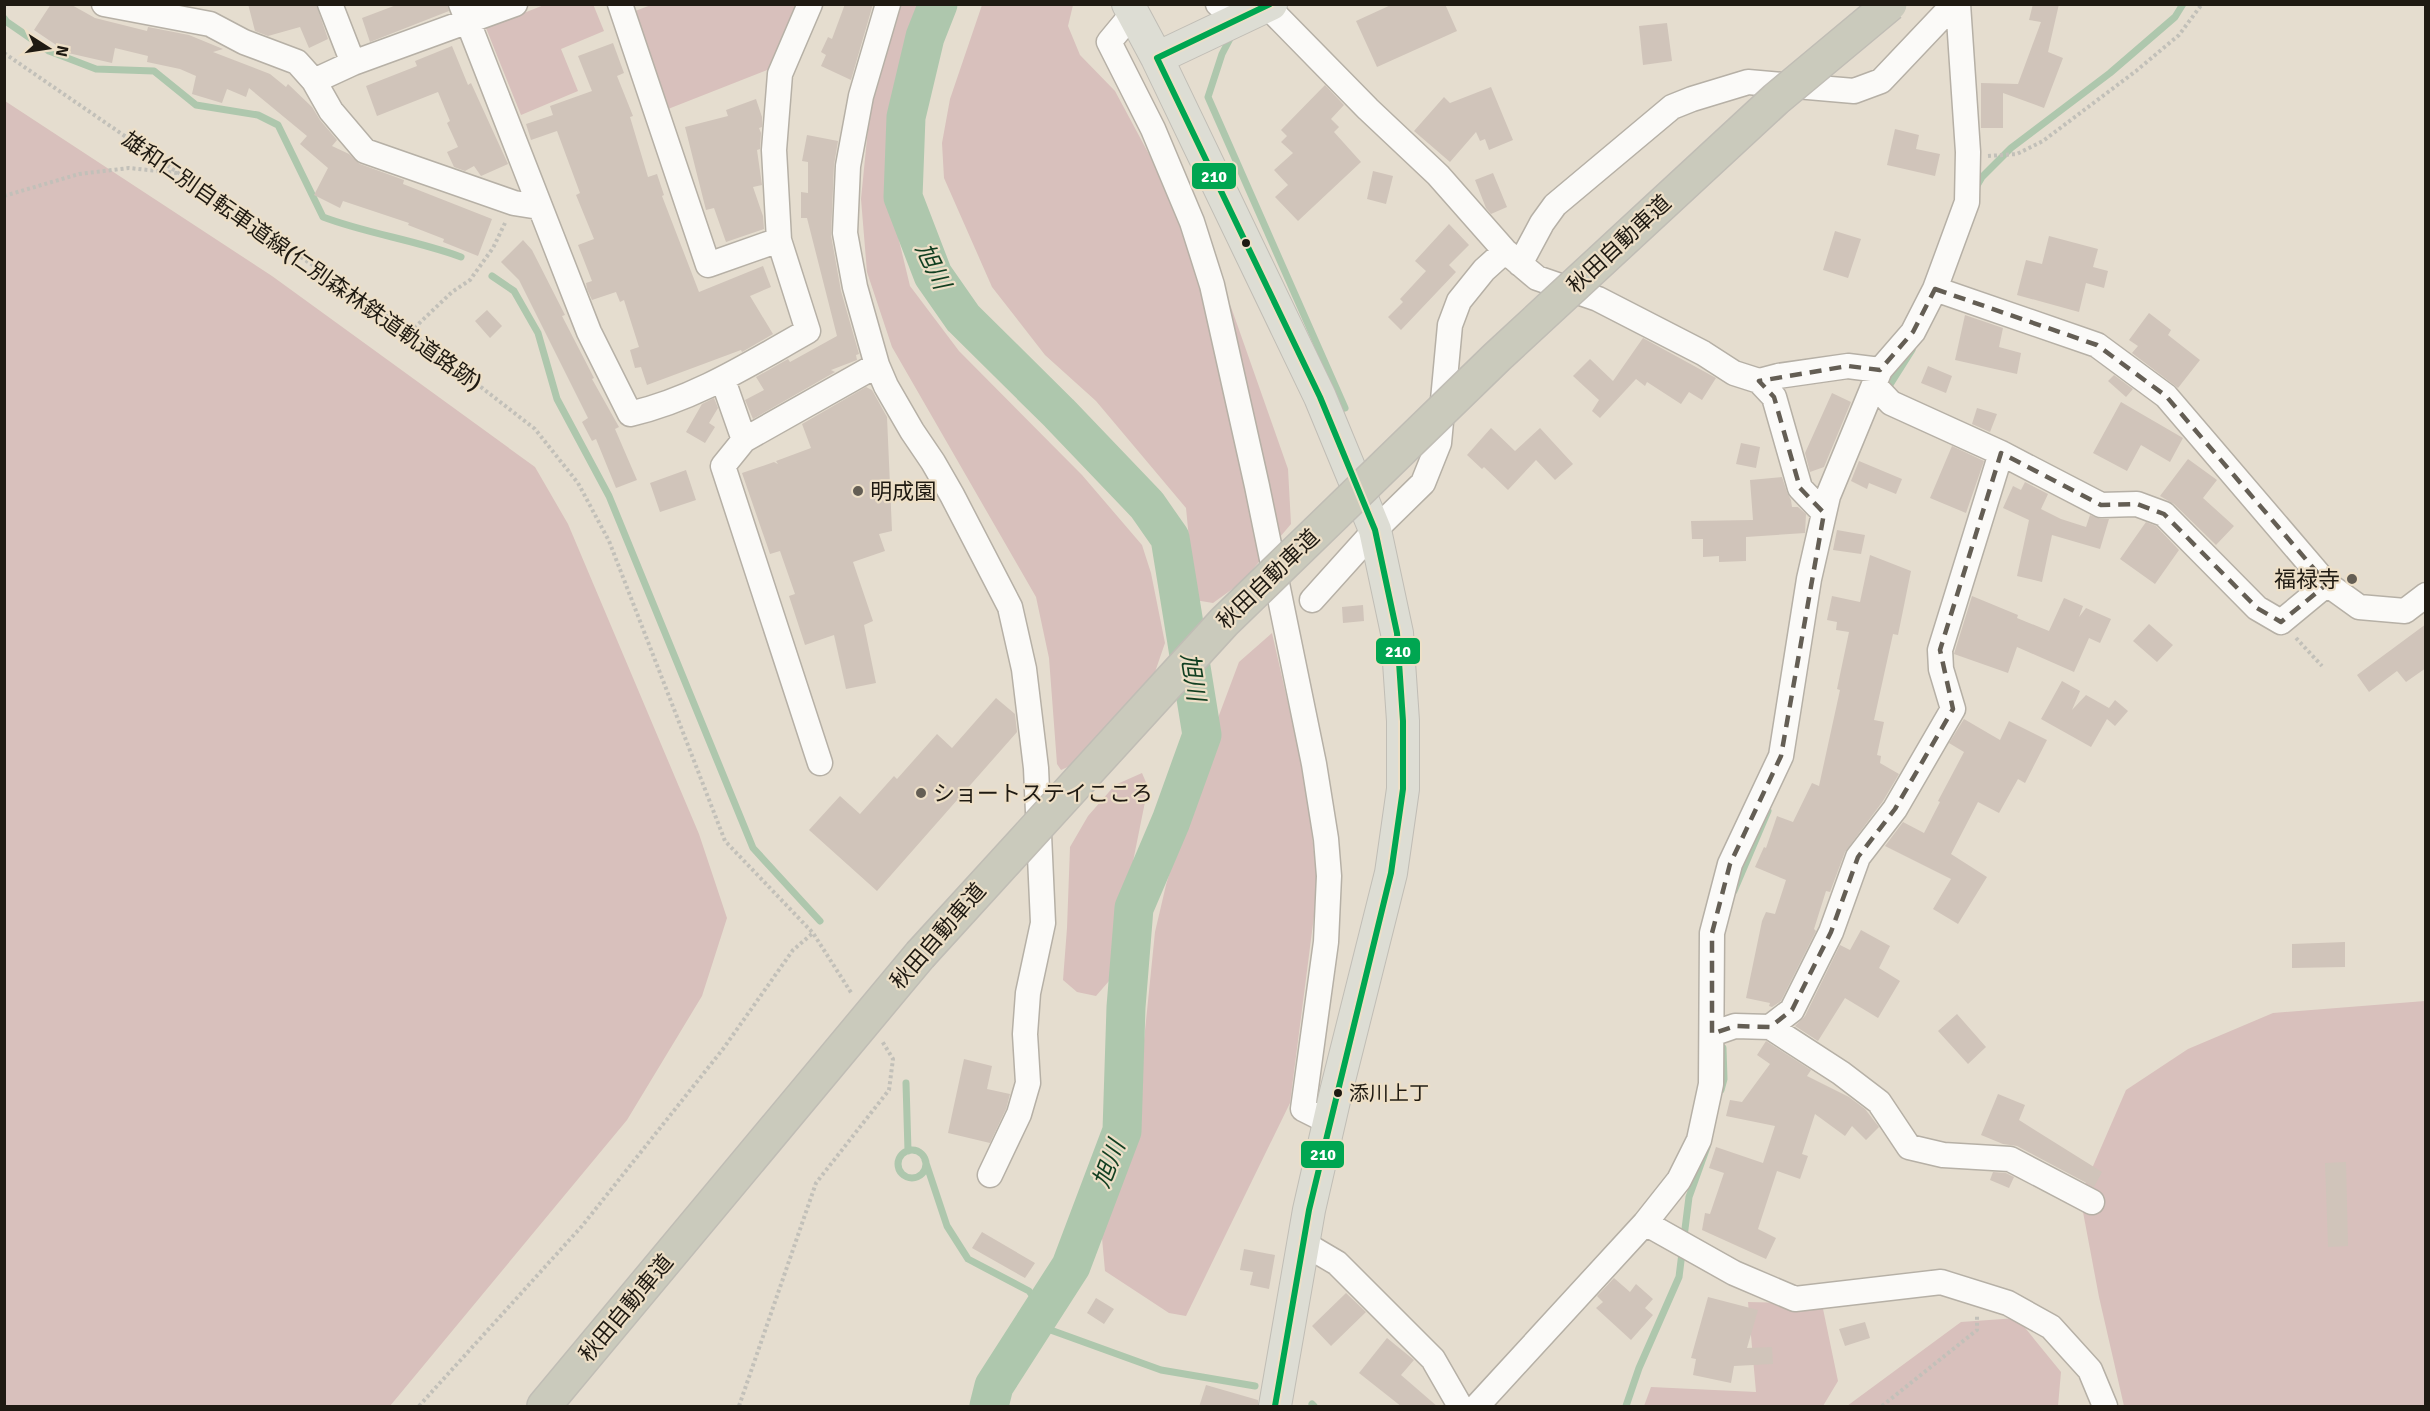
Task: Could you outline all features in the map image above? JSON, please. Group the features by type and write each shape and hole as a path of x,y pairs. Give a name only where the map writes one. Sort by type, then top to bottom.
{"highway":[{"name":"秋田自動車道","path":"544,1407 920,955 1224,622 1515,340 1776,99 1890,4"}],"main road":[{"path":"1156,58 1227,12 1269,5"},
{"path":"1130,9 1156,58 1320,397 1375,530 1397,633 1403,721 1403,789 1391,873 1329,1122 1302,1243 1275,1407"}],"street":[{"path":"104,4 206,14 244,42 297,62 314,81 332,111 365,152 514,203 539,207"},
{"path":"330,4 353,63"},
{"path":"314,81 465,13 515,4"},
{"path":"620,4 708,265 779,240"},
{"path":"465,13 589,332 630,414 656,408 723,380 808,331 779,240 774,150 780,74 810,4"},
{"path":"888,4 861,96 848,166 845,233 855,287 877,365 912,432 952,495 1010,607 1024,669 1033,727 1043,923 1028,993 1025,1034 1028,1083 1019,1114 990,1175"},
{"path":"1312,600 1375,530 1423,483 1439,443 1450,325 1459,301 1484,270 1512,258 1555,205 1672,107 1748,82 1837,92 1854,91 1872,85 1881,81 1956,4"},
{"path":"1477,1407 1645,1223 1679,1180 1700,1140 1720,1031 1712,933 1730,864 1781,756 1809,579 1828,496 1880,386 1939,291 1967,202 1968,152 1956,4"},
{"path":"1269,5 1368,109 1438,175 1512,258 1537,278 1598,299 1703,353 1734,373 1759,381 1774,397 1800,488 1824,513"},
{"path":"1130,9 1109,42 1153,129 1184,201 1212,285 1259,497 1314,764 1326,838 1329,876 1326,942 1303,1109 1329,1122"},
{"path":"1939,291 2097,345 2166,396 2327,584 2359,607 2405,611 2426,595"},
{"path":"820,763 723,466 744,440 877,365"},
{"path":"1759,381 1848,366 1880,386 1891,403 2001,453 2101,505 2137,504 2164,514 2257,608 2281,622 2327,584"},
{"path":"723,380 744,440"},
{"path":"1770,1027 1792,1010 1832,932 1858,857 1895,809 1953,709 1941,669 1940,650 2001,453"},
{"path":"1720,1031 1735,1026 1770,1027 1841,1073 1879,1102 1909,1147 1944,1155 2010,1160 2092,1202"},
{"path":"1645,1223 1734,1273 1795,1299 1941,1282 2008,1303 2051,1327 2090,1370 2105,1407"},
{"path":"1302,1243 1337,1263 1433,1359 1460,1407"}],"path":[{"path":"1986,156 2017,154 2043,141 2136,71 2178,35 2202,4"},
{"name":"雄和仁別自転車道線(仁別森林鉄道軌道路跡)","path":"4,53 410,332 535,429 578,483 609,541 724,840 813,933 856,1001"},
{"path":"4,196 79,174 129,168 180,174"},
{"path":"410,332 452,292 470,280 493,248 514,203"},
{"path":"2281,622 2322,666"},
{"path":"419,1407 582,1227 723,1048 793,950 813,933"},
{"path":"739,1407 816,1183 889,1090 893,1059 881,1039"},
{"path":"1882,1407 1977,1330 1978,1294"}],"highlighted area":[{"path":"1935,289 2097,345 2166,396 2327,584 2281,622 2257,608 2164,514 2137,504 2101,505 2001,453 1940,650 1953,709 1895,809 1858,857 1831,932 1792,1010 1770,1027 1735,1026 1712,1034 1712,933 1730,864 1781,756 1824,513 1800,488 1774,397 1759,381 1848,366 1880,370 1913,332"}],"shaded area":[{"path":"593,4 604,31 561,49 578,91 521,115 486,28 544,5"},
{"path":"651,5 804,5 775,67 663,111 630,13"},
{"path":"897,5 925,5 895,119 889,199 910,286 959,351 1082,475 1142,545 1151,573 1165,643 1155,672 1081,761 1061,770 1057,764 1049,658 1036,597 892,347 867,272 861,199 871,98"},
{"path":"982,5 1073,5 1068,26 1080,55 1115,91 1231,307 1288,469 1291,524 1242,582 1213,603 1195,600 1186,508 1096,401 1045,355 992,287 944,178 942,143 950,99"},
{"path":"5,101 272,276 535,467 568,524 699,834 727,918 702,996 627,1120 390,1406 5,1406"},
{"path":"1272,633 1305,778 1318,885 1290,1103 1186,1316 1169,1313 1105,1271 1101,1227 1135,1129 1155,932 1166,885 1209,742 1239,662"},
{"path":"1142,773 1148,787 1109,981 1096,996 1077,992 1063,980 1070,847 1088,816 1115,785"},
{"path":"2425,1001 2425,1406 2124,1406 2099,1297 2080,1196 2126,1090 2188,1049 2273,1013"},
{"path":"1748,1302 1822,1304 1838,1381 1823,1406 1644,1406 1651,1387 1756,1392"},
{"path":"2017,1318 2061,1372 2058,1406 1847,1406 1961,1322"}],"building":[{"path":"51,4 70,4 95,18 147,31 148,27 189,35 223,49 213,52 270,74 286,87 288,84 312,107 337,140 332,146 349,154 360,164 404,180 403,184 492,219 478,256 443,242 444,239 408,225 409,223 343,201 340,208 314,195 328,168 300,144 307,136 249,88 246,97 227,89 222,103 192,94 196,76 180,69 147,62 148,56 115,48 112,63 68,53 34,30"},
{"path":"248,4 316,4 328,39 309,48 300,27 268,36 255,31"},
{"path":"399,4 447,4 449,11 370,42 362,18"},
{"path":"845,4 873,4 851,80 821,66 826,55 821,52 828,37 832,39"},
{"path":"1393,4 1445,4 1457,31 1377,67 1356,21"},
{"path":"2033,4 2059,4 2048,52 2063,58 2044,108 2003,93 2003,128 1981,128 1981,83 2018,84 2041,22 2029,20"},
{"path":"1667,23 1672,61 1643,65 1639,26"},
{"path":"613,43 624,73 617,76 633,116 630,117 648,177 657,174 664,195 662,196 699,292 763,266 771,287 750,296 773,334 742,352 741,350 647,385 641,367 635,368 630,350 639,347 624,300 620,302 616,292 592,300 587,289 586,283 592,281 578,245 594,239 576,195 580,193 557,131 531,140 526,124 553,115 550,106 592,91 578,56"},
{"path":"452,46 468,85 471,83 508,164 481,176 474,166 465,171 454,167 447,152 458,147 447,123 450,121 438,92 377,116 366,86 417,66 415,61"},
{"path":"1325,85 1344,105 1331,119 1339,127 1334,132 1361,162 1298,221 1275,197 1288,185 1274,170 1293,153 1281,142 1287,136 1281,130"},
{"path":"1491,87 1513,140 1489,150 1485,139 1480,141 1476,132 1450,162 1414,131 1444,97 1450,103"},
{"path":"756,99 762,117 762,127 759,128 760,149 757,150 762,185 753,187 763,216 764,229 726,242 714,208 706,210 685,127 728,116 726,110"},
{"path":"1895,129 1919,135 1916,149 1940,154 1935,176 1887,165"},
{"path":"807,135 838,141 834,165 831,235 841,291 859,354 856,355 857,360 831,370 835,372 753,419 745,400 764,390 756,377 788,359 790,362 837,336 807,218 801,218 801,192 808,193 808,162 802,161"},
{"path":"1373,171 1393,176 1386,204 1367,199"},
{"path":"1493,173 1507,207 1491,214 1486,208 1475,180"},
{"path":"1449,224 1469,245 1449,265 1456,272 1401,330 1388,317 1403,302 1400,299 1426,271 1415,261"},
{"path":"1835,231 1861,239 1848,278 1823,270"},
{"path":"2049,236 2098,249 2093,267 2108,271 2104,288 2086,283 2079,312 2017,295 2026,260 2042,264"},
{"path":"523,240 532,250 565,315 562,316 594,378 592,379 619,427 615,429 637,480 616,488 596,439 592,441 582,422 588,418 519,280 501,262"},
{"path":"487,310 502,326 490,338 475,321"},
{"path":"2149,313 2171,330 2168,335 2200,360 2178,388 2132,353 2138,346 2129,340"},
{"path":"1965,315 2003,328 1999,347 2021,353 2017,374 1955,360"},
{"path":"1643,338 1716,378 1702,400 1689,392 1681,404 1647,382 1645,386 1636,379 1600,418 1592,411 1599,400 1573,376 1590,359 1613,381"},
{"path":"1928,366 1952,376 1946,393 1921,383"},
{"path":"2114,375 2133,389 2126,397 2108,381"},
{"name":"明成園","path":"866,387 872,390 887,417 892,531 879,534 885,551 853,562 873,621 864,625 876,683 846,689 834,635 805,645 789,596 795,594 780,551 770,554 742,473 774,462 778,464 776,461 811,448 802,424"},
{"path":"1832,393 1851,402 1824,467 1810,472 1805,453"},
{"path":"714,398 718,408 709,423 715,427 705,443 686,432 702,404"},
{"path":"2121,402 2183,438 2170,462 2141,445 2127,471 2093,453"},
{"path":"1977,408 1997,414 1990,432 1972,424"},
{"path":"1491,428 1515,451 1540,428 1573,464 1555,480 1536,460 1508,490 1484,467 1482,469 1467,455"},
{"path":"1741,443 1760,447 1756,468 1736,464"},
{"path":"1952,446 1984,461 1966,513 1930,498"},
{"path":"2188,459 2217,480 2203,498 2234,526 2216,545 2174,504 2160,496"},
{"path":"1859,461 1902,479 1896,494 1869,483 1867,489 1851,481"},
{"path":"686,470 696,500 660,512 650,483"},
{"path":"1782,477 1792,507 1798,507 1806,514 1805,533 1746,537 1746,561 1719,562 1719,556 1703,557 1703,539 1692,539 1691,521 1753,520 1750,480"},
{"path":"2025,482 2048,494 2041,509 2061,519 2086,527 2090,515 2109,519 2100,549 2052,535 2042,582 2017,576 2029,520 2003,508 2013,486 2021,490"},
{"path":"2146,522 2156,526 2179,550 2155,584 2120,559"},
{"path":"1837,530 1865,535 1861,554 1833,550"},
{"path":"1870,555 1911,571 1898,635 1893,634 1874,720 1884,722 1877,755 1881,756 1880,763 1899,774 1883,801 1845,852 1830,892 1826,891 1814,929 1816,931 1781,1001 1772,1007 1769,1006 1770,1003 1746,998 1762,921 1766,912 1775,914 1786,880 1755,867 1764,847 1766,848 1777,816 1793,822 1812,783 1819,786 1840,690 1837,689 1849,632 1836,630 1837,622 1827,620 1832,596 1860,602"},
{"path":"1972,596 2049,631 2064,598 2083,606 2079,617 2086,608 2111,619 2100,643 2089,638 2074,672 2017,647 2008,673 1954,654"},
{"path":"1363,605 1364,621 1343,623 1342,607"},
{"path":"2149,624 2173,645 2157,662 2133,641"},
{"path":"2426,624 2426,668 2406,682 2397,671 2369,692 2357,675"},
{"path":"2062,681 2080,691 2072,710 2086,695 2109,708 2115,700 2128,711 2115,726 2107,719 2091,747 2041,719"},
{"name":"ショートステイこころ","path":"996,698 1015,714 1017,732 877,891 809,830 840,796 860,814 894,776 897,779 937,734 952,748"},
{"path":"1964,719 2000,740 2009,721 2047,740 2025,783 2018,779 1999,813 1978,802 1951,854 1987,877 1958,924 1933,909 1951,879 1885,846 1903,822 1924,833 1964,752 1949,743"},
{"path":"1861,930 1890,946 1879,968 1900,981 1878,1018 1845,998 1818,1041 1795,1026 1805,1016 1840,945 1850,950"},
{"path":"2345,942 2345,967 2292,968 2292,944"},
{"path":"1957,1014 1986,1047 1968,1064 1938,1031"},
{"path":"1766,1041 1811,1070 1807,1076 1849,1097 1865,1109 1879,1127 1866,1140 1852,1126 1845,1136 1815,1114 1802,1154 1808,1156 1800,1179 1777,1171 1758,1229 1776,1238 1766,1259 1702,1230 1705,1213 1710,1214 1724,1173 1709,1168 1716,1147 1763,1163 1775,1126 1726,1116 1730,1100 1742,1102 1770,1064 1757,1055"},
{"path":"964,1059 992,1066 987,1089 1010,1094 1006,1109 990,1143 948,1133"},
{"path":"1998,1094 2025,1105 2019,1120 2102,1172 2094,1187 2017,1146 2003,1144 1981,1135"},
{"path":"2346,1162 2348,1246 2328,1247 2325,1163"},
{"path":"1993,1172 2006,1173 2014,1177 2009,1188 1990,1180"},
{"path":"982,1232 1035,1263 1025,1278 972,1248"},
{"path":"1244,1249 1275,1255 1269,1289 1250,1285 1253,1272 1240,1270"},
{"path":"1614,1278 1630,1292 1636,1284 1653,1299 1645,1308 1653,1315 1631,1340 1596,1308 1603,1302 1597,1296"},
{"path":"1346,1293 1366,1312 1331,1346 1312,1326"},
{"path":"1708,1297 1758,1310 1747,1348 1772,1347 1773,1364 1734,1366 1731,1383 1693,1375 1696,1359 1691,1358"},
{"path":"1096,1298 1114,1309 1104,1324 1087,1313"},
{"path":"1865,1322 1870,1338 1845,1346 1839,1329"},
{"path":"1387,1338 1414,1360 1401,1375 1438,1407 1402,1407 1359,1373"},
{"path":"1206,1385 1258,1400 1258,1407 1199,1407"}],"waterway":[{"name":"旭川","path":"938,4 925,37 906,117 903,197 933,275 963,318 1147,505 1170,538 1202,735 1171,821 1134,908 1126,1007 1122,1131 1071,1266 994,1386 989,1406"},
{"path":"1975,189 1982,177 2011,148 2110,73 2175,17 2183,4"},
{"path":"4,18 49,51 96,69 154,71 196,105 258,115 278,125 323,217 461,257"},
{"path":"1233,33 1222,54 1208,97 1345,408"},
{"path":"492,276 514,291 538,333 557,399 609,496 753,848 820,921"},
{"path":"1886,391 1912,350"},
{"path":"1734,891 1768,811"},
{"path":"1721,1090 1724,1079 1723,1048"},
{"path":"906,1083 908,1151"},
{"path":"1626,1406 1639,1368 1679,1277 1689,1197 1707,1147"},
{"path":"912,1150 922,1154 926,1164 922,1174 912,1178 902,1174 898,1164 902,1154 912,1150"},
{"path":"925,1160 947,1226 968,1259 1029,1291 1043,1310"},
{"path":"1034,1324 1161,1370 1255,1386"}],"transit line":[{"name":"210","path":"1270,4 1157,58 1320,397 1375,530 1397,633 1403,721 1403,789 1391,873 1309,1210 1275,1406"}],"place":[{"name":"明成園","path":"858,491"},
{"name":"福禄寺","path":"2352,579"},
{"name":"ショートステイこころ","path":"921,793"},
{"name":"添川上丁","path":"1338,1093"}]}
